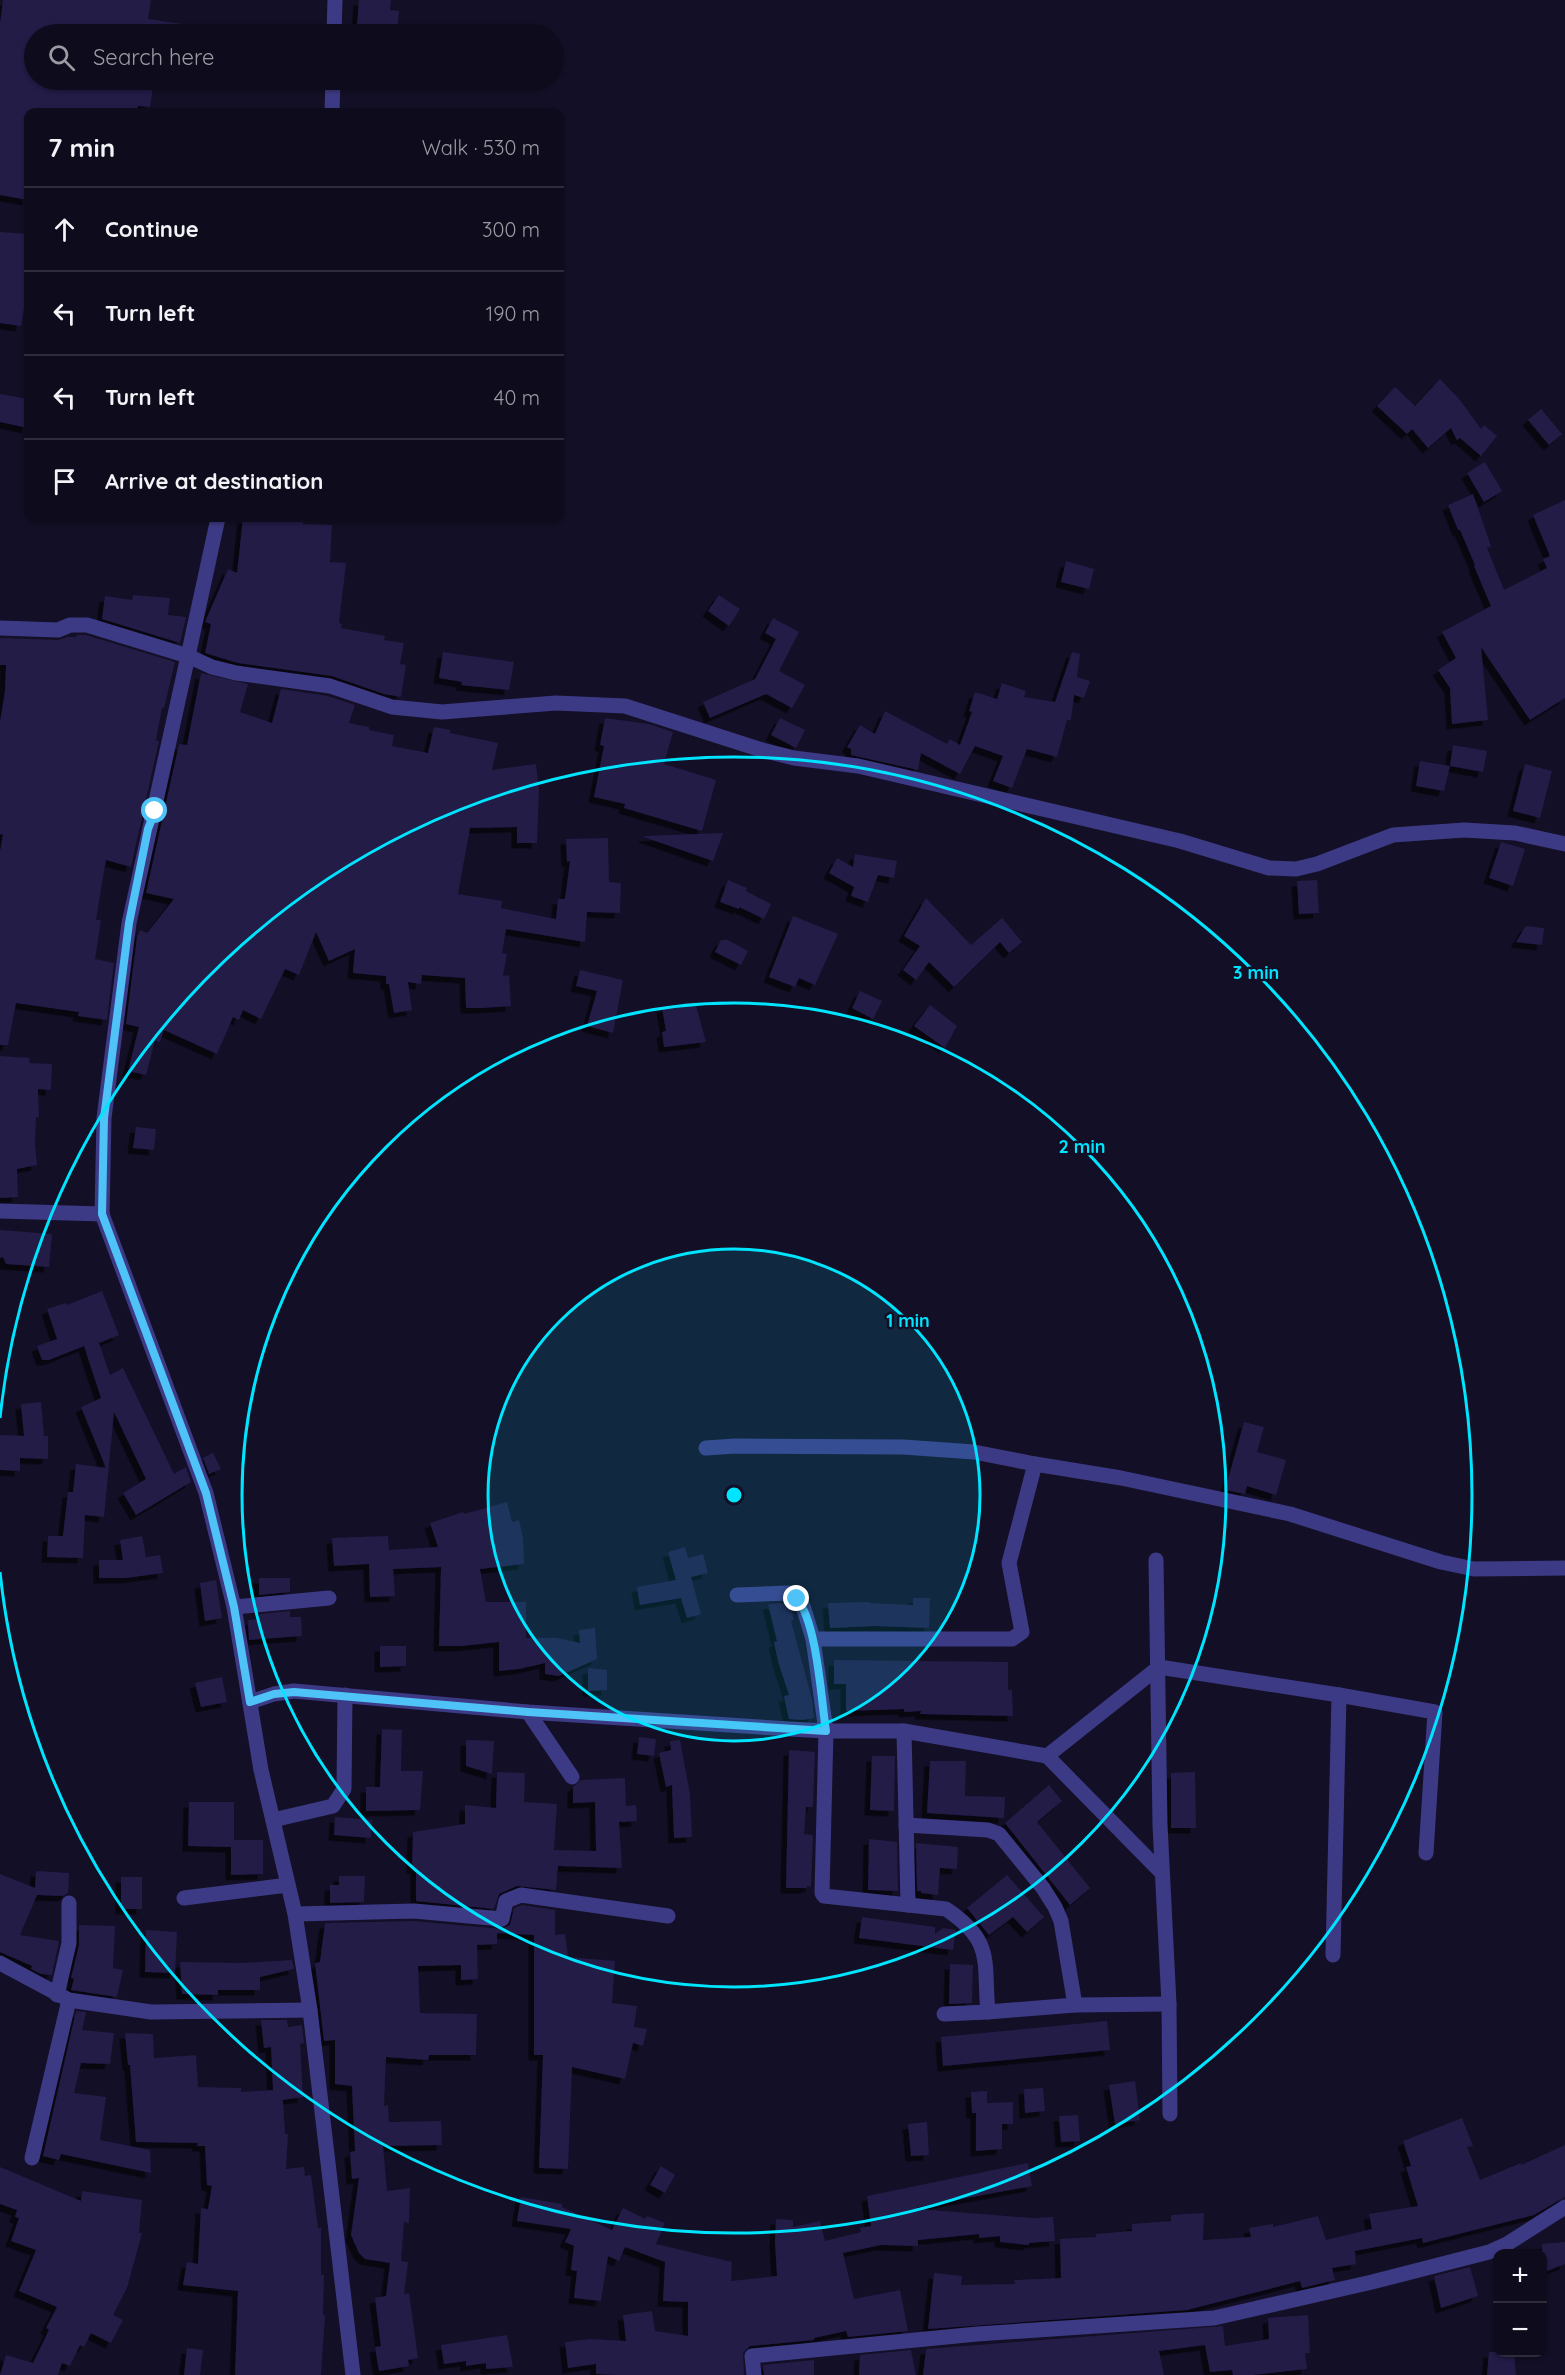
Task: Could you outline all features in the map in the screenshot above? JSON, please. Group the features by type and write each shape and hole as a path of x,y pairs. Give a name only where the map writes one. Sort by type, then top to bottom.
{"street":[{"path":"334,24 335,0"},
{"path":"332,108 333,90"},
{"path":"217,522 129,923 104,1118 102,1214 206,1493 234,1607 261,1770 295,1914 310,2010 353,2375"},
{"path":"0,628 58,630 70,625 87,625 188,656 212,667 236,673 330,686 392,707 442,712 556,703 625,706 762,750 794,758 858,766 1180,842 1269,868 1296,869 1317,864 1393,835 1464,830 1515,833 1565,844"},
{"path":"0,1211 102,1214"},
{"path":"706,1448 735,1446 903,1448 974,1452 1121,1478 1290,1514 1441,1562 1474,1569 1565,1568"},
{"path":"813,1639 1012,1639 1017,1637 1022,1632 1009,1563 1035,1464"},
{"path":"1156,1560 1162,1873 1169,2004 1170,2114"},
{"path":"737,1595 789,1593 803,1606 813,1639 826,1731 822,1893 828,1898 946,1909 961,1919 977,1935 986,1957 988,2012"},
{"path":"234,1607 329,1598"},
{"path":"1047,1756 1159,1667 1435,1712 1426,1853"},
{"path":"250,1702 274,1694 294,1692 528,1712 826,1731 904,1731 1047,1756 1162,1873"},
{"path":"273,1820 333,1806 339,1799 344,1789 345,1695"},
{"path":"1333,1955 1339,1695"},
{"path":"528,1712 572,1776"},
{"path":"904,1731 908,1905"},
{"path":"906,1825 988,1830 999,1834 1043,1888 1055,1907 1061,1922 1075,2005"},
{"path":"184,1898 288,1885"},
{"path":"295,1914 414,1911 502,1919 506,1901 521,1895 668,1916"},
{"path":"32,2158 63,1998 69,1943 69,1903"},
{"path":"0,1963 63,1998 151,2012 310,2010"},
{"path":"944,2014 1075,2005 1169,2004"},
{"path":"754,2375 752,2356 977,2334 1214,2318 1372,2283 1489,2252 1507,2244 1565,2207"}],"building":[{"path":"3,0 151,0 148,19 182,24 24,24 24,90 153,90 150,107 24,108 24,199 0,195 0,23"},
{"path":"359,0 391,0 390,10 399,11 398,24 357,24"},
{"path":"0,232 24,234 24,309 21,326 0,323"},
{"path":"1440,379 1460,400 1481,429 1484,425 1497,436 1481,456 1460,438 1457,440 1451,428 1428,448 1412,429 1407,434 1377,406 1395,387 1415,406"},
{"path":"0,394 24,398 24,427 0,422"},
{"path":"1541,409 1562,434 1549,445 1528,420"},
{"path":"1485,462 1502,491 1484,502 1467,473"},
{"path":"1473,494 1491,546 1487,548 1504,590 1547,568 1543,559 1550,556 1533,515 1565,500 1565,698 1530,720 1481,647 1488,720 1452,724 1450,688 1438,670 1456,658 1442,632 1491,606 1448,505"},
{"path":"243,522 303,522 303,524 332,525 330,562 346,563 339,623 342,624 341,628 385,636 384,640 404,643 400,664 406,665 401,697 384,694 332,676 238,663 205,653 211,624 205,622 228,569 237,573"},
{"path":"1066,561 1094,569 1089,589 1061,582"},
{"path":"133,595 170,598 168,615 186,617 180,643 102,619 105,596 132,600"},
{"path":"719,595 740,609 729,626 708,611"},
{"path":"773,618 799,632 779,671 805,685 792,708 766,694 710,718 703,702 755,679 776,639 765,633"},
{"path":"86,635 175,662 164,708 162,708 156,740 159,741 131,867 106,860 96,920 101,920 95,959 114,963 107,1020 78,1016 79,1012 16,1003 8,1045 0,1045 0,851 3,835 0,834 0,722 6,665 0,665 0,638 58,640"},
{"path":"443,652 514,662 509,690 461,685 462,682 439,678"},
{"path":"1072,652 1080,654 1077,677 1090,681 1084,698 1074,695 1071,720 1067,720 1057,757 1027,749 1012,788 993,781 1003,756 975,746 960,774 921,753 918,770 851,755 851,749 847,747 860,725 875,734 885,711 947,744 950,739 960,745 972,712 969,711 975,692 997,699 1002,683 1026,691 1024,697 1055,702"},
{"path":"201,673 248,684 240,712 272,723 281,689 328,696 355,705 349,723 394,735 392,746 428,753 434,727 450,730 450,733 498,743 492,770 536,764 539,790 537,843 517,843 517,827 470,828 458,894 502,901 501,908 556,919 558,899 565,899 570,861 567,862 566,839 608,838 609,882 621,883 620,913 587,912 585,942 506,929 502,953 507,954 503,976 509,975 511,1006 482,1008 466,1008 465,978 422,975 421,984 408,982 412,1010 394,1013 386,976 353,973 355,949 329,961 316,932 299,975 285,969 261,1019 243,1010 239,1020 233,1017 217,1054 164,1030 160,1042 155,1041 146,1075 128,1071 139,1027 126,1024 137,937 140,930 147,933 174,899 146,893 179,744 187,745"},
{"path":"605,718 649,724 673,732 664,764 716,780 702,831 624,808 625,804 594,797 604,746 600,745"},
{"path":"780,718 805,730 796,748 771,735"},
{"path":"1453,745 1487,751 1483,772 1450,766"},
{"path":"1420,761 1450,766 1444,791 1416,786"},
{"path":"1525,764 1552,771 1540,818 1513,811"},
{"path":"723,833 713,861 644,837 644,836"},
{"path":"1501,842 1525,849 1513,886 1489,878"},
{"path":"855,854 897,861 894,878 878,875 868,902 851,896 854,887 829,873 837,858 853,867"},
{"path":"728,880 747,888 746,891 771,904 764,919 739,907 739,909 720,902"},
{"path":"1317,880 1319,913 1299,914 1297,881"},
{"path":"926,898 971,945 1002,918 1022,942 1009,953 1000,942 954,987 929,962 916,980 903,970 920,946 904,936"},
{"path":"793,916 838,934 815,985 799,978 795,987 769,977"},
{"path":"1526,926 1544,928 1542,945 1516,942"},
{"path":"721,940 728,940 748,951 741,965 715,952"},
{"path":"580,970 623,980 613,1033 587,1026 597,991 576,986"},
{"path":"860,991 882,1001 873,1019 852,1008"},
{"path":"695,1002 706,1042 664,1047 662,1032 666,1031 662,1007"},
{"path":"930,1005 957,1026 945,1048 914,1026"},
{"path":"0,1056 30,1058 29,1063 52,1064 51,1090 38,1089 39,1117 36,1117 35,1143 37,1165 17,1169 18,1197 0,1198"},
{"path":"136,1127 156,1129 154,1150 133,1148"},
{"path":"0,1230 52,1234 49,1267 6,1264 3,1257 0,1258"},
{"path":"102,1291 119,1335 99,1343 110,1375 123,1368 174,1474 186,1467 191,1482 136,1515 123,1493 146,1479 114,1412 104,1517 85,1515 83,1558 47,1557 48,1536 63,1536 68,1492 73,1492 76,1464 106,1468 81,1407 101,1398 84,1346 49,1360 42,1360 37,1346 57,1339 47,1309 66,1303 67,1305"},
{"path":"41,1402 44,1436 48,1436 48,1459 20,1458 20,1471 0,1470 0,1435 24,1436 21,1404"},
{"path":"1244,1422 1264,1427 1257,1452 1286,1460 1276,1495 1247,1486 1245,1494 1225,1490"},
{"path":"213,1453 221,1469 209,1474 203,1458"},
{"path":"507,1502 512,1522 519,1520 523,1538 524,1564 480,1569 486,1602 526,1602 526,1638 557,1638 580,1643 579,1630 595,1628 597,1659 559,1676 545,1674 545,1663 499,1671 499,1642 439,1646 441,1567 393,1569 395,1596 370,1597 369,1564 334,1566 332,1538 388,1536 389,1550 438,1547 430,1523 463,1512 464,1514"},
{"path":"142,1536 146,1557 160,1555 163,1573 126,1578 99,1578 99,1560 123,1560 120,1540"},
{"path":"685,1547 688,1558 703,1554 708,1573 691,1577 701,1614 687,1618 681,1598 640,1605 637,1587 676,1580 668,1552"},
{"path":"259,1578 290,1578 290,1592 259,1595"},
{"path":"216,1580 222,1618 205,1621 200,1583"},
{"path":"913,1598 930,1598 929,1628 875,1626 830,1628 828,1603 869,1602 913,1605"},
{"path":"785,1603 791,1608 794,1620 791,1621 812,1699 814,1718 789,1719 784,1696 789,1695 778,1661 774,1642 777,1641 768,1604"},
{"path":"290,1611 290,1617 301,1617 302,1636 249,1640 248,1620 259,1619 259,1614"},
{"path":"380,1646 406,1646 406,1666 380,1667"},
{"path":"834,1660 1008,1662 1008,1690 1012,1690 1013,1716 920,1714 921,1711 904,1712 904,1709 846,1711 846,1684 834,1684"},
{"path":"588,1668 607,1670 607,1690 588,1691"},
{"path":"222,1677 227,1702 201,1707 195,1683"},
{"path":"382,1729 402,1730 401,1771 423,1771 420,1810 366,1811 366,1787 380,1787"},
{"path":"639,1737 656,1739 654,1756 637,1754"},
{"path":"466,1740 494,1741 492,1774 466,1766"},
{"path":"680,1740 690,1794 692,1837 674,1838 672,1785 666,1787 659,1753 671,1750 670,1741"},
{"path":"789,1750 815,1752 813,1807 806,1807 804,1834 813,1835 811,1887 807,1886 807,1888 786,1888"},
{"path":"872,1756 895,1756 894,1811 870,1810"},
{"path":"930,1761 966,1761 965,1796 1005,1797 1004,1818 927,1813"},
{"path":"497,1772 525,1773 524,1802 557,1804 554,1850 596,1851 595,1802 573,1803 573,1787 581,1780 625,1778 626,1806 636,1805 637,1821 619,1822 622,1868 558,1866 556,1890 517,1886 499,1894 494,1909 416,1901 416,1868 412,1869 413,1832 465,1824 465,1805 496,1808"},
{"path":"1195,1772 1196,1828 1171,1828 1171,1773"},
{"path":"1049,1785 1062,1801 1037,1822 1090,1888 1070,1905 1005,1823"},
{"path":"189,1802 234,1802 234,1840 263,1840 263,1874 231,1875 231,1847 188,1846"},
{"path":"335,1817 372,1820 371,1838 334,1835"},
{"path":"869,1839 897,1842 898,1891 868,1890"},
{"path":"916,1843 958,1847 957,1869 940,1868 938,1895 917,1891"},
{"path":"36,1871 69,1873 68,1893 63,1896 37,1895 20,1935 59,1941 52,1975 41,1974 31,1969 32,1966 0,1952 0,1874 35,1888"},
{"path":"1007,1875 1044,1917 1027,1932 1013,1917 989,1935 967,1908"},
{"path":"339,1876 365,1876 364,1902 330,1903 330,1885 339,1885"},
{"path":"121,1877 142,1877 142,1909 121,1909"},
{"path":"522,1905 555,1910 555,1935 565,1934 568,1957 615,1961 612,2003 637,2006 634,2027 647,2029 643,2046 633,2043 625,2079 572,2067 568,2169 539,2168 543,2055 534,2055 534,1935 497,1933 497,1944 477,1945 478,1979 461,1980 461,1965 418,1966 420,2013 477,2014 476,2055 429,2055 428,2060 386,2057 384,2106 388,2105 389,2122 441,2121 442,2145 383,2146 387,2191 410,2188 409,2223 404,2222 401,2261 408,2262 404,2294 409,2293 418,2358 408,2360 409,2366 379,2371 375,2347 381,2346 375,2298 386,2296 390,2263 365,2259 359,2253 351,2235 359,2178 352,2179 350,2152 355,2151 352,2086 335,2084 335,2040 324,2041 315,1963 320,1962 325,1923 414,1921 502,1929 510,1925 514,1908"},
{"path":"862,1917 935,1927 935,1934 943,1928 956,1930 953,1950 859,1938"},
{"path":"79,1925 115,1926 113,1968 123,1970 117,1997 71,1990 74,1979 71,1978 79,1945"},
{"path":"146,1930 177,1932 175,1973 145,1972"},
{"path":"292,1960 294,1969 260,1977 260,1990 218,1990 218,1995 182,1994 180,1962 242,1963"},
{"path":"950,1964 973,1965 972,2003 949,2004"},
{"path":"76,2011 86,2012 82,2030 114,2033 110,2064 81,2063 74,2093 106,2097 100,2140 150,2150 151,2173 61,2154 59,2160 43,2156"},
{"path":"261,2020 287,2020 288,2027 302,2025 304,2043 300,2044 303,2097 283,2100 285,2134 288,2134 286,2169 304,2167 305,2176 311,2175 318,2228 321,2228 321,2275 324,2275 323,2315 325,2315 321,2375 235,2375 238,2291 183,2285 187,2262 198,2264 201,2208 208,2209 212,2186 207,2185 205,2146 197,2146 198,2143 136,2142 125,2033 153,2034 154,2058 196,2055 198,2087 241,2088 241,2092 273,2090 271,2047 264,2048"},
{"path":"1107,2021 1110,2050 943,2066 941,2037"},
{"path":"1135,2081 1140,2120 1115,2124 1109,2085"},
{"path":"1043,2088 1045,2111 1025,2113 1024,2089"},
{"path":"987,2091 987,2103 1013,2102 1013,2124 1002,2124 1002,2149 976,2151 976,2113 972,2113 971,2092"},
{"path":"1078,2115 1080,2141 1061,2142 1059,2116"},
{"path":"1462,2118 1473,2146 1467,2147 1480,2180 1565,2145 1565,2197 1534,2215 1423,2243 1422,2238 1355,2251 1356,2264 1332,2268 1335,2280 1302,2288 1300,2281 1187,2310 928,2329 934,2273 962,2276 961,2285 1015,2284 1014,2280 1061,2278 1060,2239 1096,2237 1096,2234 1132,2231 1132,2224 1171,2221 1171,2215 1204,2213 1203,2240 1251,2237 1249,2228 1273,2224 1273,2227 1318,2216 1326,2240 1372,2229 1369,2214 1418,2206 1406,2167 1411,2166 1403,2141"},
{"path":"927,2122 929,2155 911,2156 908,2124"},
{"path":"1028,2163 1032,2186 918,2207 918,2209 1032,2218 1053,2217 1055,2241 1029,2243 1029,2245 1000,2242 1000,2236 979,2238 979,2234 918,2240 918,2246 881,2245 843,2253 854,2299 900,2290 908,2331 848,2337 846,2331 814,2338 814,2340 750,2346 743,2353 744,2375 596,2374 596,2364 568,2368 565,2342 590,2339 626,2341 623,2315 652,2311 655,2331 688,2336 688,2302 663,2301 665,2262 625,2247 619,2261 608,2256 601,2301 574,2298 577,2271 571,2270 574,2246 565,2242 571,2229 517,2221 521,2197 562,2204 562,2207 612,2230 623,2208 645,2219 647,2216 665,2223 656,2244 732,2262 731,2281 777,2276 776,2219 793,2220 793,2227 820,2221 825,2241 861,2232 860,2228 871,2226 867,2196"},
{"path":"661,2166 675,2175 665,2193 650,2185"},
{"path":"0,2167 81,2201 82,2191 142,2200 139,2233 142,2233 127,2288 113,2315 123,2320 111,2343 91,2333 84,2347 80,2345 70,2366 62,2363 58,2375 0,2375 6,2355 33,2363 49,2330 46,2328 57,2307 19,2291 36,2250 11,2241 19,2218 15,2217 17,2210 0,2204"},
{"path":"1565,2242 1565,2264 1547,2271 1547,2249 1542,2249 1542,2244"},
{"path":"1470,2267 1478,2296 1441,2308 1434,2276"},
{"path":"1308,2315 1310,2353 1305,2353 1307,2369 1253,2375 1233,2375 1232,2370 1210,2372 1205,2345 1159,2351 1164,2375 923,2375 926,2349 1223,2326 1225,2346 1269,2339 1268,2318"},
{"path":"507,2335 513,2367 486,2369 486,2363 466,2366 466,2361 444,2364 441,2345"},
{"path":"187,2348 203,2350 200,2375 184,2375"},
{"path":"911,2350 916,2375 859,2375 860,2355"},
{"path":"1489,2352 1493,2352 1493,2357 1514,2357 1516,2375 1487,2375"},
{"path":"814,2360 814,2375 764,2375 763,2365"}],"route":[{"path":"155,811 148,829 129,923 104,1118 102,1214 206,1493 234,1607 250,1702 274,1694 294,1692 528,1712 826,1731 813,1639 803,1606 797,1599"}]}
